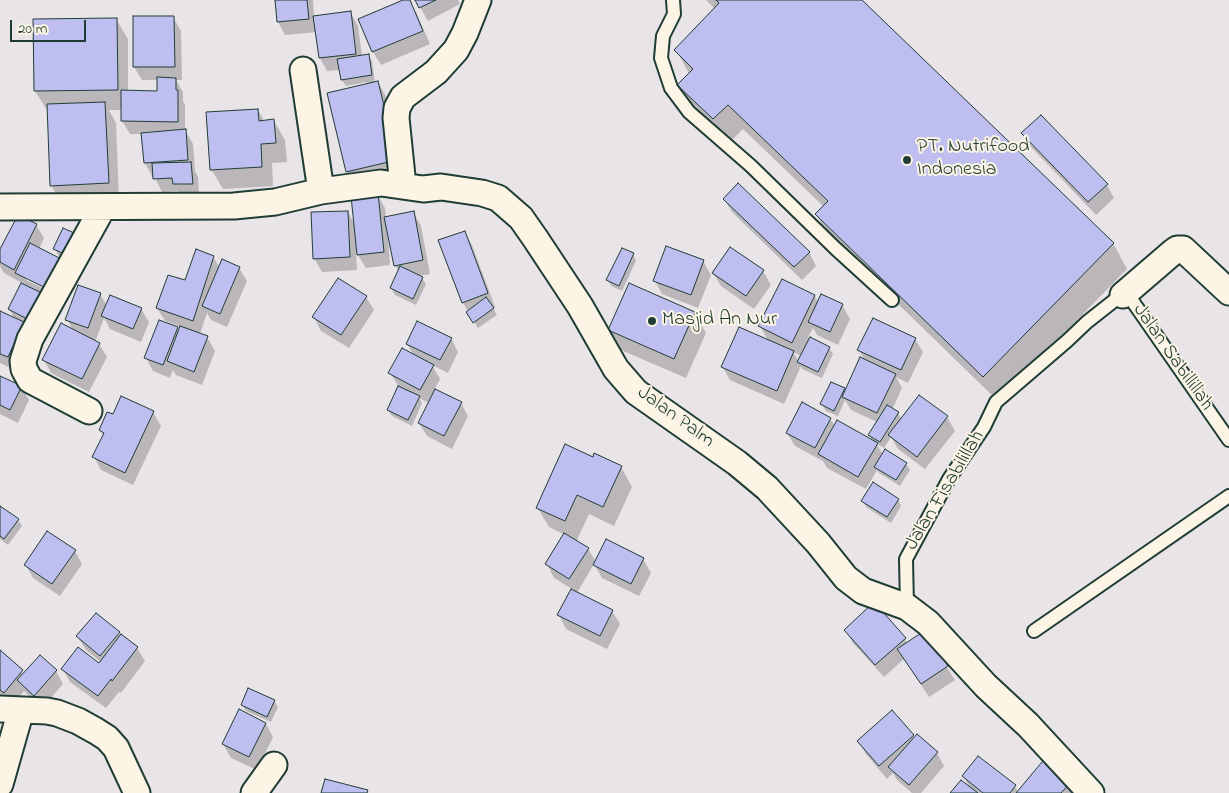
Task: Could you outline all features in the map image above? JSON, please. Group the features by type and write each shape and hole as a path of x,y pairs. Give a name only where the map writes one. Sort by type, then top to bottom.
{"street":[{"path":"403,186 396,118 397,108 403,97 436,72 456,50 478,0"},
{"path":"303,70 321,191"},
{"name":"Jalan Palm","path":"0,207 234,206 275,202 321,191 381,183 423,188 441,187 482,193 498,198 521,218 580,306 616,370 636,392 736,463 767,488 818,543 846,578 863,591 877,594 906,607"},
{"path":"89,411 30,380 24,369 23,361 30,339 103,207"},
{"name":"Jalan Sabillillah","path":"1124,295 1177,249 1183,249 1229,292"},
{"path":"906,607 928,622 986,686 1028,725 1092,793"},
{"path":"0,784 10,710 47,711 78,721 107,738 116,748 137,793"},
{"path":"254,793 274,765"}],"lane":[{"path":"673,0 674,14 663,36 661,58 665,74 672,88 689,112 751,166 835,248 892,300"},
{"name":"Jalan Fisabilillah","path":"906,607 906,559 949,479 984,427 996,402 1087,322 1116,298 1124,295"},
{"name":"Jalan Sabillillah","path":"1124,295 1131,299 1229,440"},
{"path":"1034,630 1229,496"}],"building":[{"path":"275,0 307,0 309,19 277,22"},
{"path":"403,0 410,0 423,31 372,52 358,19"},
{"path":"415,0 436,0 419,8"},
{"name":"PT. Nutrifood Indonesia","path":"716,0 862,0 1114,243 983,377 815,214 828,201 728,105 713,119 677,85 693,69 674,50 719,3"},
{"path":"351,11 356,54 319,58 313,16"},
{"path":"133,16 174,16 175,67 133,67"},
{"path":"117,18 118,90 34,91 33,19"},
{"path":"369,54 372,75 341,80 337,59"},
{"path":"157,77 176,78 178,122 121,121 121,90 157,91"},
{"path":"378,81 397,160 346,172 327,93"},
{"path":"105,102 109,183 50,186 47,104"},
{"path":"258,109 259,121 274,119 276,143 261,144 262,167 210,170 206,112"},
{"path":"1041,115 1108,184 1088,202 1021,133"},
{"path":"186,129 188,160 144,163 141,133"},
{"path":"191,162 193,184 173,184 172,178 153,179 152,163"},
{"path":"738,183 810,252 794,267 723,199"},
{"path":"378,193 384,252 357,255 351,196"},
{"path":"348,211 350,257 313,259 311,212"},
{"path":"414,211 423,260 394,266 384,217"},
{"path":"18,215 37,224 14,270 0,262 0,249"},
{"path":"63,228 83,237 74,258 53,249"},
{"path":"465,231 488,293 462,303 438,240"},
{"path":"30,243 67,262 52,291 15,273"},
{"path":"666,246 704,260 691,295 653,281"},
{"path":"730,247 764,270 746,296 712,273"},
{"path":"622,248 634,253 619,286 606,280"},
{"path":"196,249 214,256 193,321 156,308 168,275 185,280"},
{"path":"222,259 240,267 220,314 202,306"},
{"path":"400,266 423,277 413,299 390,288"},
{"path":"338,278 367,296 341,335 312,317"},
{"path":"782,279 815,295 792,343 758,326"},
{"path":"21,283 48,296 35,323 8,309"},
{"name":"Masjid An Nur","path":"629,283 695,312 674,359 608,330"},
{"path":"78,285 101,293 88,328 65,320"},
{"path":"821,294 843,304 830,332 808,322"},
{"path":"110,295 142,308 133,329 101,316"},
{"path":"486,297 494,308 473,323 466,312"},
{"path":"0,311 24,322 8,357 0,354"},
{"path":"873,318 916,338 901,370 857,350"},
{"path":"159,320 178,327 163,365 144,358"},
{"path":"417,321 452,338 440,360 406,344"},
{"path":"61,323 100,343 82,379 42,360"},
{"path":"180,326 208,336 194,372 167,361"},
{"path":"739,327 794,351 777,391 721,367"},
{"path":"810,337 830,347 818,372 797,362"},
{"path":"402,348 434,365 420,390 388,373"},
{"path":"860,357 896,374 877,413 842,397"},
{"path":"0,376 22,386 10,410 0,405"},
{"path":"831,382 845,388 834,411 820,404"},
{"path":"398,386 420,396 408,420 387,410"},
{"path":"435,389 462,402 444,436 418,423"},
{"path":"919,395 948,416 917,457 888,435"},
{"path":"121,396 154,411 125,473 92,457 104,433 99,430 107,412 113,414"},
{"path":"802,402 831,418 815,448 786,433"},
{"path":"887,405 899,412 880,442 868,435"},
{"path":"837,420 878,443 858,477 818,454"},
{"path":"565,444 593,457 594,453 622,466 603,507 577,495 565,521 536,508"},
{"path":"885,449 907,463 896,480 874,467"},
{"path":"873,482 899,499 887,517 861,501"},
{"path":"0,506 19,519 4,539 0,536"},
{"path":"47,531 76,550 52,584 24,565"},
{"path":"564,533 589,548 569,579 545,564"},
{"path":"606,539 644,558 631,584 593,565"},
{"path":"571,589 613,610 600,636 557,615"},
{"path":"874,602 906,638 875,665 844,630"},
{"path":"96,613 120,632 100,656 76,636"},
{"path":"924,631 948,666 921,684 897,649"},
{"path":"121,634 138,647 98,696 61,669 78,647 99,663"},
{"path":"0,650 23,670 4,693 0,690"},
{"path":"40,655 57,670 34,696 17,680"},
{"path":"248,688 275,700 267,717 241,705"},
{"path":"239,709 266,723 249,757 222,744"},
{"path":"892,710 914,735 879,766 857,741"},
{"path":"917,734 938,752 909,785 888,767"},
{"path":"978,756 1016,785 1010,793 983,793 962,776"},
{"path":"1047,756 1074,779 1061,793 1016,793"},
{"path":"325,779 368,790 367,793 321,793"},
{"path":"961,780 978,793 950,793"}],"place":[{"name":"PT. Nutrifood Indonesia","path":"907,160"},
{"name":"Masjid An Nur","path":"652,321"}]}
